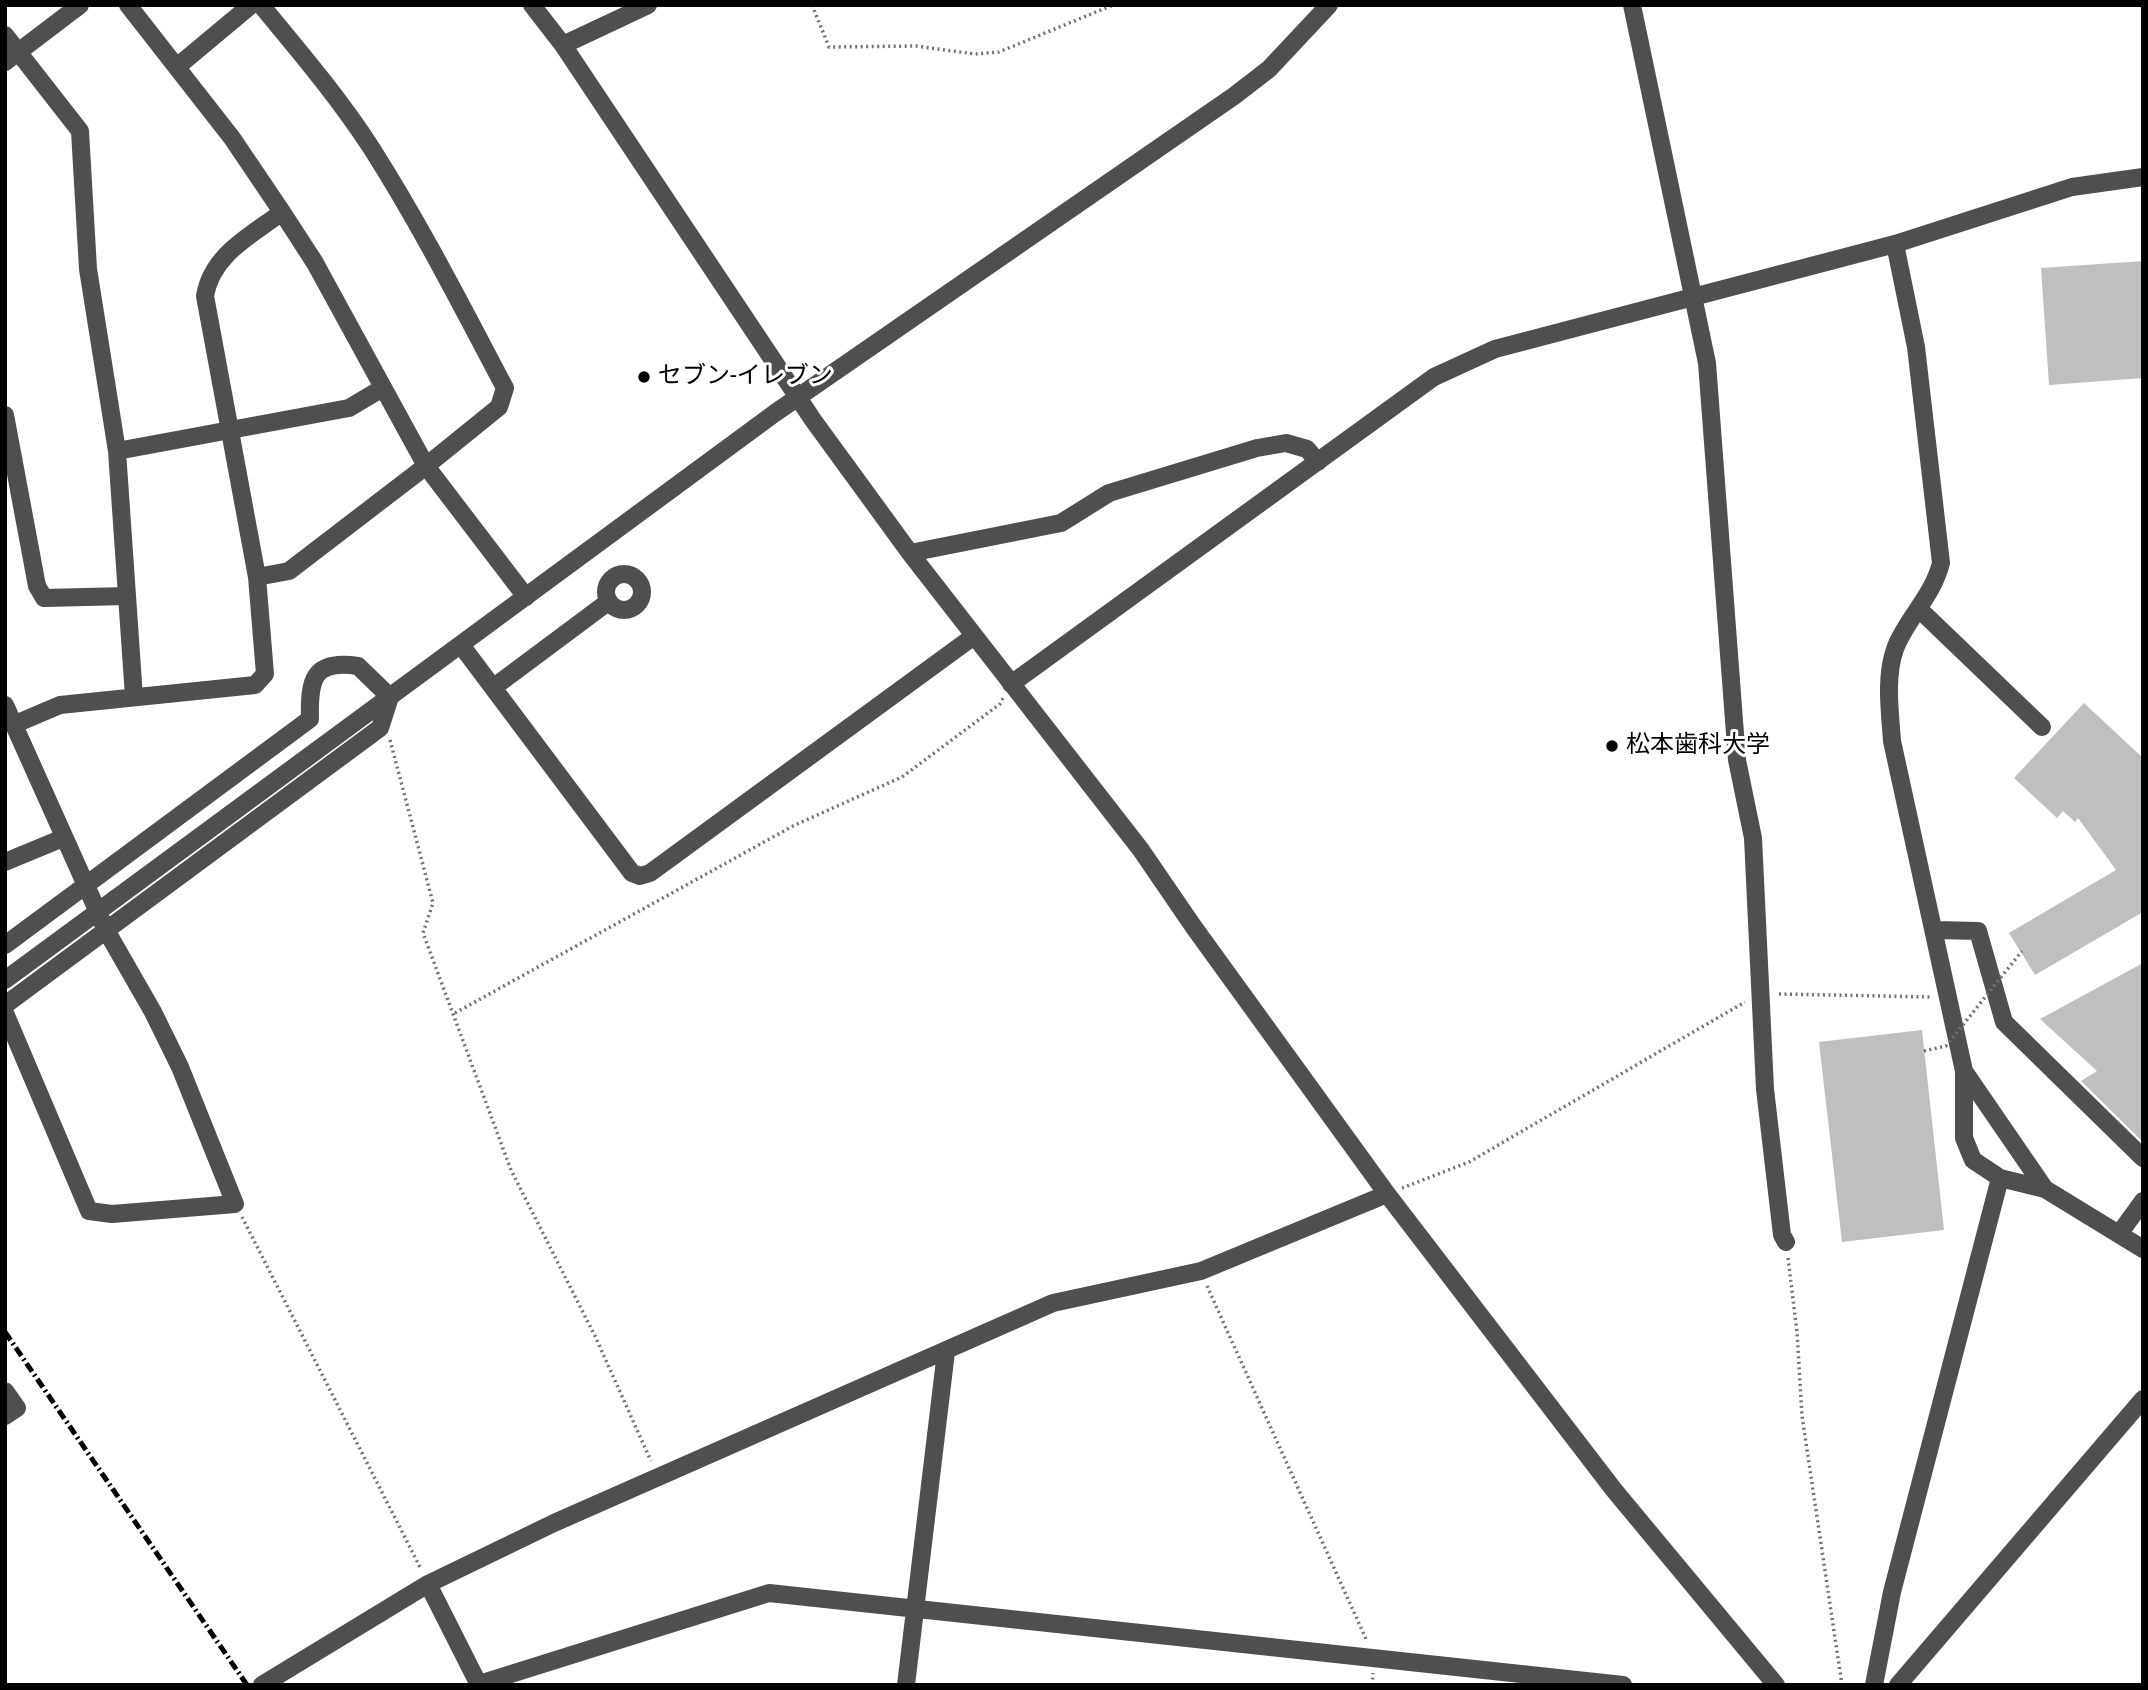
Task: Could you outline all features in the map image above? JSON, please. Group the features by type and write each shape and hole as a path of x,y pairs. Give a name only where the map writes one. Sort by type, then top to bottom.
{"street":[{"path":"12,57 80,5"},
{"path":"128,5 232,138 282,212 315,263 426,466 526,597"},
{"path":"178,66 251,5"},
{"path":"257,577 289,571 499,407 505,388 426,238 371,148 332,92 261,5"},
{"path":"532,5 563,45 799,396 910,553 1141,850 1192,926 1387,1194 1614,1490 1766,1681"},
{"path":"563,45 648,5"},
{"path":"5,980 799,396 1234,96 1269,69 1329,5"},
{"path":"1632,5 1707,363 1737,760 1754,838 1759,994 1767,1102 1782,1235 1786,1242"},
{"path":"5,35 12,57 80,131 88,269 117,451 134,697"},
{"path":"1011,684 1434,377 1483,355 1693,295 1895,244 2072,187 2143,177"},
{"path":"13,725 60,705 255,685 265,674 257,577 205,296 208,280 223,257 282,212"},
{"path":"1895,244 1916,347 1941,563 1937,579 1895,649 1889,688 1892,741 1964,1071 1964,1139 1979,1167 2000,1178 2045,1189 2143,1249"},
{"path":"117,451 349,408 381,388"},
{"path":"5,415 8,447 37,586 44,597 127,596"},
{"path":"910,553 1061,523 1109,493 1257,448 1286,443 1307,449 1318,462"},
{"path":"494,687 608,602"},
{"path":"1920,610 2042,727"},
{"path":"461,645 632,873 640,876 650,873 974,636"},
{"path":"5,945 310,719 309,691 316,674 328,666 358,666 390,697"},
{"path":"5,1005 380,727 390,697"},
{"path":"5,705 106,930 153,1012 180,1067 235,1204 112,1214 89,1211 5,1013"},
{"path":"5,862 63,838"},
{"path":"1934,930 1978,931 2004,1022 2143,1158"},
{"path":"1964,1071 2045,1189"},
{"path":"1874,1685 1892,1592 2000,1178"},
{"path":"262,1685 428,1584 658,1477 1053,1303 1201,1271 1387,1194"},
{"path":"2119,1234 2143,1201"},
{"path":"906,1685 946,1352"},
{"path":"5,1391 17,1408 5,1416"},
{"path":"1898,1685 2143,1399"},
{"path":"428,1584 479,1684 769,1593 1623,1685"}],"path":[{"path":"811,5 829,47 916,46 975,54 999,52 1113,5"},
{"path":"454,1013 793,825 902,777 1000,704 1011,684"},
{"path":"380,727 391,741 433,903 423,933 511,1170 595,1336 658,1477"},
{"path":"1924,1051 1946,1046 2022,951"},
{"path":"1387,1194 1469,1163 1759,994 1948,997"},
{"path":"235,1204 428,1584"},
{"path":"1786,1242 1797,1332 1802,1416 1842,1685"},
{"path":"1201,1271 1375,1658 1372,1685"}],"building":[{"path":"2143,261 2143,378 2049,385 2041,268"},
{"path":"2084,703 2143,758 2143,912 2035,975 2009,933 2116,870 2078,818 2075,822 2063,811 2057,818 2014,778"},
{"path":"2143,963 2143,1142 2081,1081 2097,1071 2040,1019"},
{"path":"1922,1030 1944,1230 1842,1242 1819,1042"}],"railway":[{"path":"5,1332 247,1685"}],"place":[{"name":"セブン-イレブン","path":"644,377"},
{"name":"松本歯科大学","path":"1612,746"}]}
